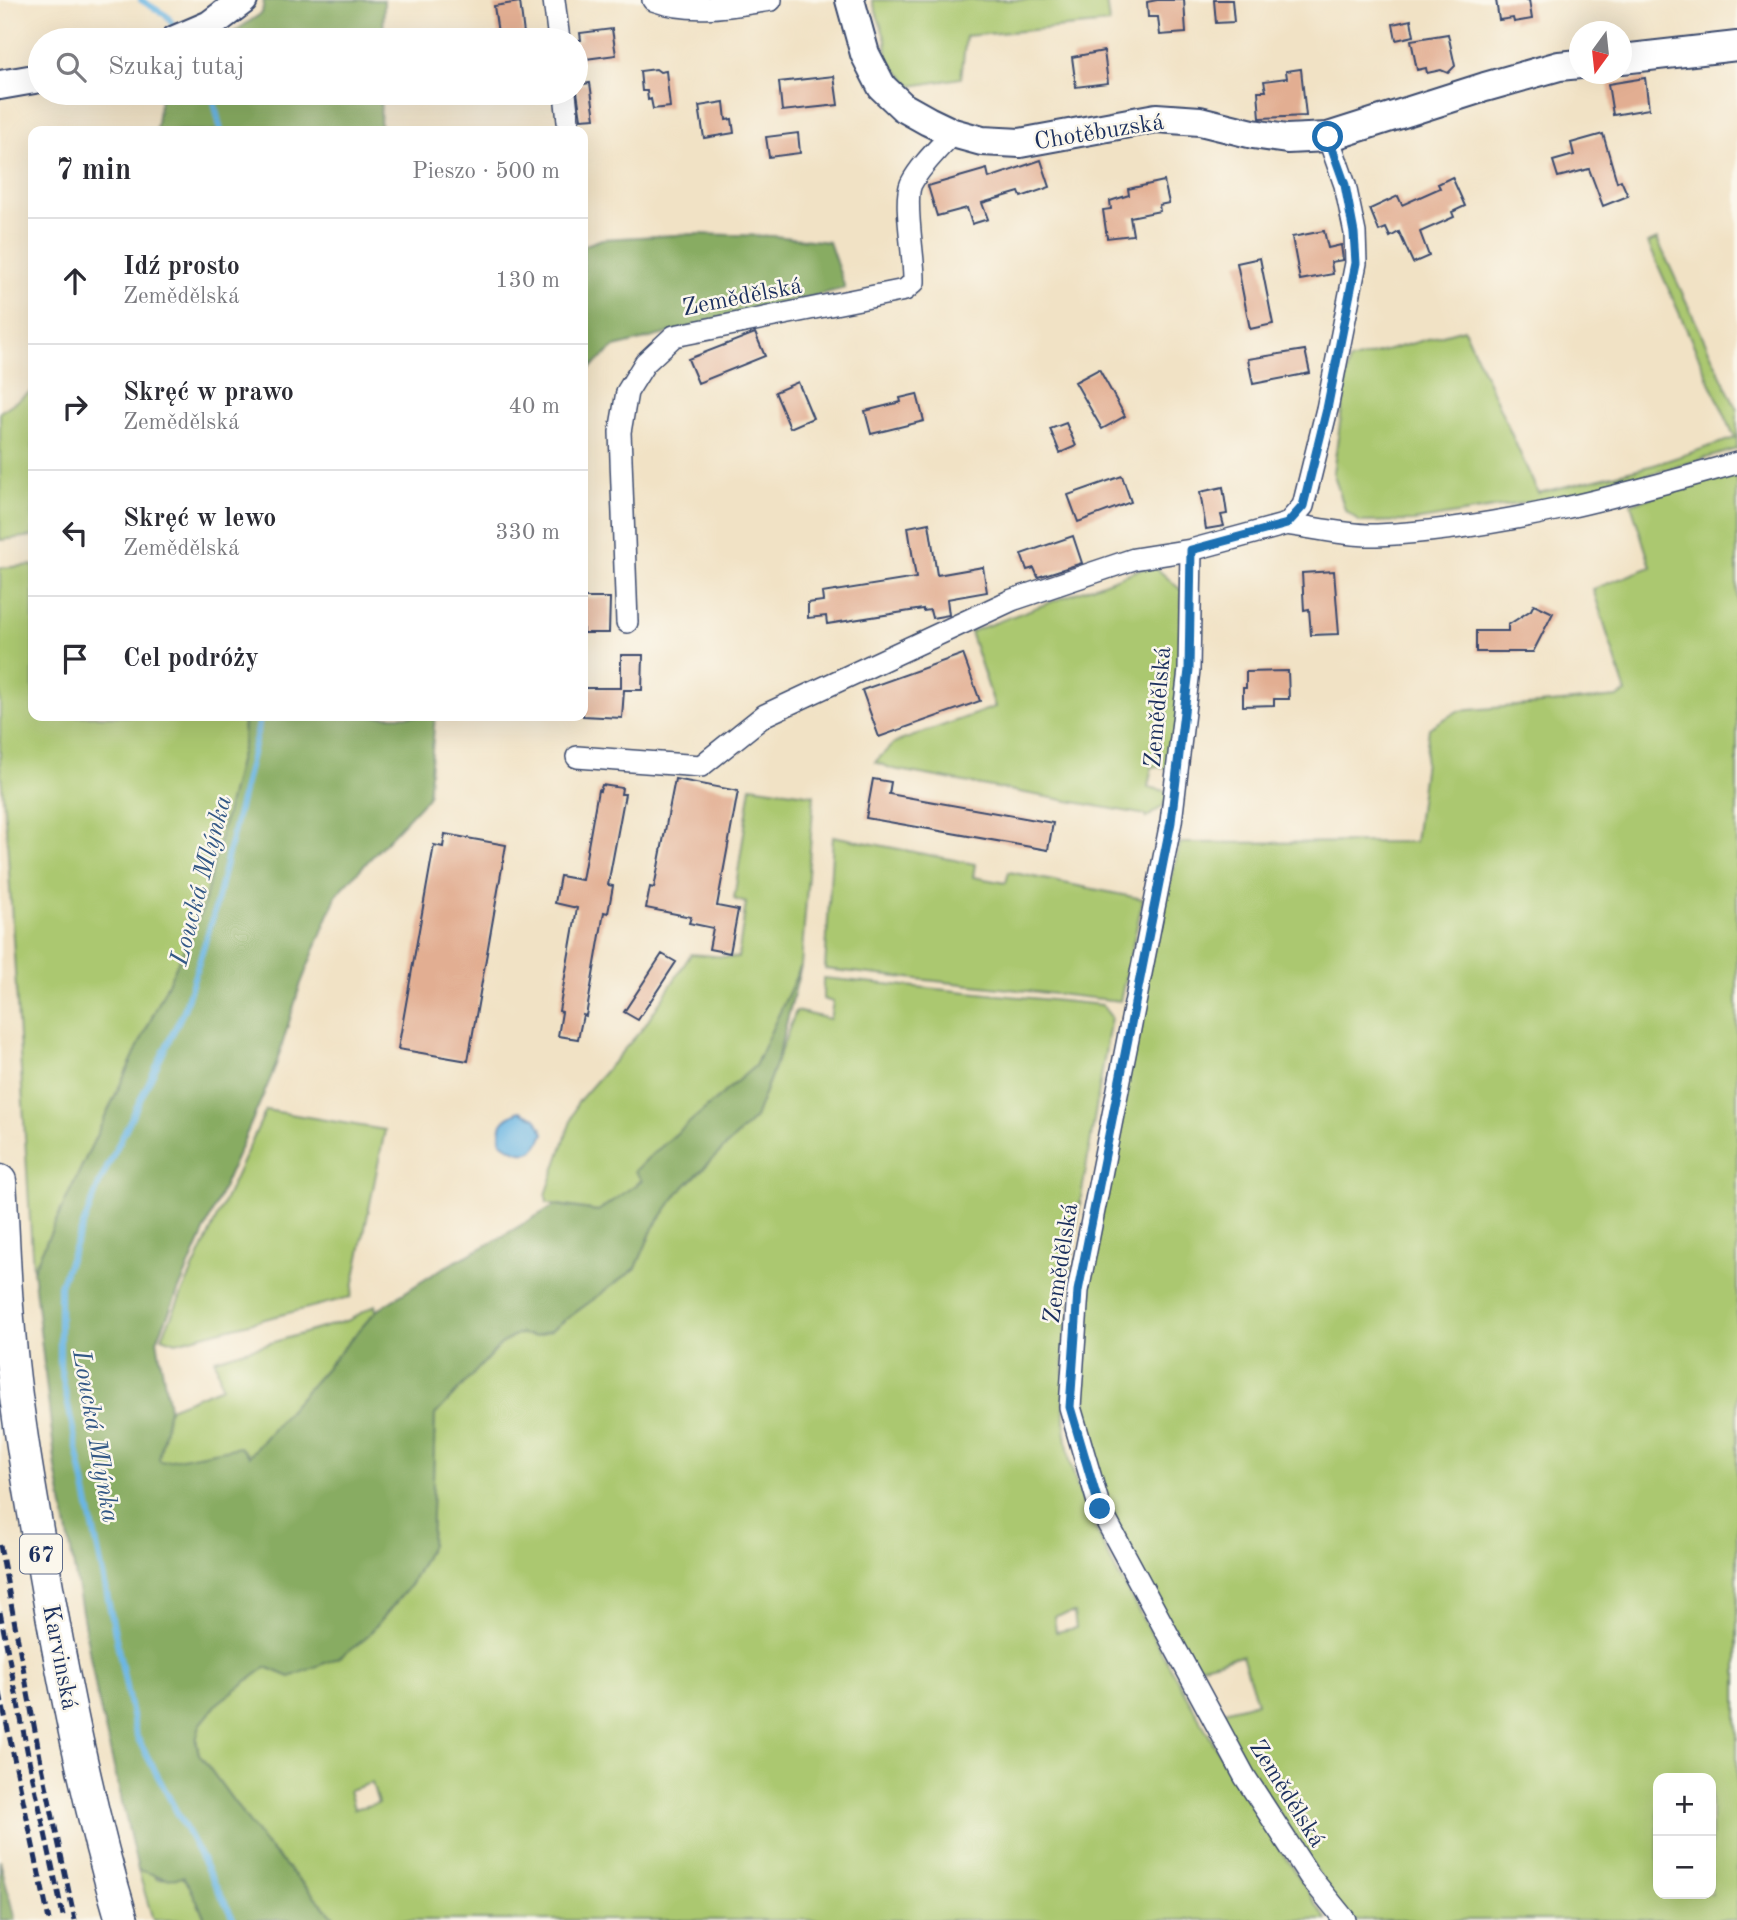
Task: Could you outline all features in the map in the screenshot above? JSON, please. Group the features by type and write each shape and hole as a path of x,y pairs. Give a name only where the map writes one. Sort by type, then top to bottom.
{"main road":[{"name":"Karvinská","path":"0,1181 10,1346 38,1534 95,1822 122,1920"}],"street":[{"path":"204,28 243,0"},
{"path":"554,0 558,28"},
{"path":"653,0 671,6 715,9 771,0"},
{"name":"Chotěbuzská","path":"850,0 865,54 882,87 903,107 953,133 982,141 1020,143 1156,118 1200,121 1287,139 1328,137 1485,87 1569,65"},
{"path":"1632,58 1737,46"},
{"path":"0,85 28,80"},
{"path":"566,105 568,126"},
{"name":"Zemědělská","path":"627,622 620,432 627,392 645,363 674,337 905,290 914,282 915,265 910,232 910,186 953,133"},
{"path":"1287,524 1303,506 1327,409 1356,263 1354,233 1345,185 1328,137"},
{"path":"577,757 702,766 765,715 1012,600 1134,559 1191,550 1287,524 1374,535 1466,526 1561,509 1646,489 1737,463"},
{"name":"Zemědělská","path":"1191,550 1189,670 1171,822 1078,1291 1070,1407 1100,1509 1245,1777 1311,1877 1346,1920"}],"green space":[{"path":"264,0 384,0 383,28 240,28 262,13"},
{"path":"872,0 1106,0 1109,23 966,36 961,78 912,86 887,60 886,40"},
{"path":"159,105 381,105 380,126 157,126"},
{"path":"694,234 774,236 829,242 845,288 615,347 588,370 588,244 602,239"},
{"path":"1657,239 1737,410 1737,449 1585,493 1414,521 1360,522 1345,510 1333,472 1349,361 1464,329 1538,493 1654,465 1735,438 1648,243"},
{"path":"28,393 28,537 0,540 0,412"},
{"path":"1737,469 1737,1920 1349,1920 1213,1714 1257,1702 1242,1655 1187,1669 1102,1500 1085,1439 1081,1348 1091,1238 1124,1069 1180,843 1415,842 1429,728 1458,711 1618,697 1626,693 1593,589 1651,567 1631,504"},
{"path":"28,565 28,721 244,721 243,745 202,911 33,1270 7,839 0,766 0,568"},
{"path":"1154,566 1182,591 1178,722 1171,769 1152,766 1148,787 1170,792 1163,806 1146,818 1146,815 893,769 875,762 894,743 995,707 970,632"},
{"path":"244,721 435,721 428,797 337,894 300,986 275,1068 157,1340 169,1408 159,1459 161,1462 240,1447 249,1456 376,1311 441,1269 555,1205 598,1211 642,1181 635,1171 755,1066 801,966 778,1056 755,1118 679,1192 653,1228 636,1268 550,1331 535,1336 517,1334 501,1344 435,1415 431,1545 410,1585 365,1639 340,1657 290,1677 266,1667 218,1703 200,1725 196,1741 199,1754 264,1843 337,1920 206,1920 183,1877 164,1878 138,1870 97,1695 56,1468 33,1270 202,911 243,745"},
{"path":"751,786 814,795 801,966 755,1066 635,1171 642,1180 598,1211 547,1203 546,1195 577,1103 644,1027 691,954 738,958 746,903 734,899"},
{"path":"833,836 975,864 973,877 1006,883 1009,872 1143,899 1120,1001 825,969"},
{"path":"823,978 1102,1005 1111,1017 1071,1259 1064,1364 1064,1420 1070,1462 1083,1503 1115,1569 1238,1786 1327,1920 337,1920 264,1843 199,1754 199,1726 211,1709 229,1694 266,1667 290,1677 365,1639 410,1586 431,1545 435,1415 501,1344 517,1334 535,1336 550,1331 636,1268 653,1228 679,1192 755,1118 796,1011 830,1019 833,1002 823,999","holes":["1074,1613 1076,1628 1056,1632 1054,1616","372,1783 378,1803 354,1809 349,1790"]},
{"path":"266,1110 385,1130 351,1297 176,1342 162,1337"},
{"path":"375,1305 376,1311 249,1456 240,1447 162,1462 158,1459 169,1408 222,1387 215,1359 349,1320"},
{"path":"0,1860 15,1920 0,1920"},
{"path":"138,1870 150,1872 158,1879 182,1877 189,1885 206,1920 153,1920"}],"water":[{"path":"520,1111 536,1118 544,1133 531,1151 514,1150 501,1142 500,1130 503,1122"}],"building":[{"path":"1184,0 1186,33 1160,35 1158,17 1148,17 1147,2"},
{"path":"1214,0 1232,0 1234,22 1216,23"},
{"path":"1496,0 1529,0 1532,19 1514,22 1513,18 1499,20"},
{"path":"520,2 523,28 497,28 494,6"},
{"path":"1411,20 1414,36 1396,40 1393,24"},
{"path":"612,29 616,55 588,59 588,32"},
{"path":"1448,34 1455,66 1448,73 1441,70 1427,73 1426,68 1417,70 1411,40"},
{"path":"1104,51 1108,83 1076,87 1072,57"},
{"path":"656,69 660,72 666,71 670,107 653,109 647,91 642,91 640,71"},
{"path":"1301,69 1306,116 1260,118 1258,91 1266,91 1264,81 1287,78 1286,71"},
{"path":"834,76 838,105 782,111 779,82"},
{"path":"1645,78 1649,109 1613,115 1608,84 1632,84 1632,80"},
{"path":"588,83 595,118 581,119 579,105 588,105"},
{"path":"724,102 726,120 732,119 734,133 704,138 699,106"},
{"path":"798,133 800,153 769,157 766,137"},
{"path":"1603,134 1617,182 1621,180 1628,196 1603,206 1589,169 1558,177 1553,161 1574,155 1571,143"},
{"path":"1041,160 1050,187 1021,197 1019,192 982,203 988,219 972,224 967,208 937,216 928,186 987,169 989,178"},
{"path":"1452,177 1465,206 1452,212 1454,217 1420,232 1429,256 1413,263 1399,232 1390,237 1386,228 1379,231 1370,209 1398,196 1402,205 1440,188 1438,184"},
{"path":"1164,181 1169,203 1159,205 1160,211 1130,217 1133,235 1107,238 1103,210 1111,209 1110,201 1129,195 1128,189"},
{"path":"1324,231 1328,248 1341,245 1343,260 1331,262 1333,274 1300,280 1292,237"},
{"path":"1260,258 1273,324 1250,329 1237,263"},
{"path":"755,333 765,356 698,383 688,359"},
{"path":"1305,350 1310,373 1253,384 1248,359"},
{"path":"1099,369 1125,416 1102,429 1075,382"},
{"path":"798,382 813,418 790,428 775,392"},
{"path":"917,394 924,421 871,434 865,411 901,402 900,398"},
{"path":"1066,423 1076,446 1060,453 1050,429"},
{"path":"1122,476 1131,502 1078,522 1068,495"},
{"path":"1223,487 1227,514 1221,515 1224,526 1206,529 1200,492"},
{"path":"929,523 937,575 983,567 987,592 947,599 949,615 932,618 930,610 923,609 827,624 826,616 808,618 808,603 823,601 822,593 916,578 908,527"},
{"path":"1073,536 1082,563 1038,577 1034,568 1027,570 1021,554"},
{"path":"1334,571 1339,634 1311,635 1309,609 1304,610 1302,573"},
{"path":"588,598 610,598 609,633 588,633"},
{"path":"1534,604 1553,613 1533,652 1476,652 1476,631 1508,631 1508,625 1531,610"},
{"path":"963,654 980,701 879,737 862,690"},
{"path":"621,655 643,655 642,690 624,690 622,718 588,716 588,688 621,688"},
{"path":"1288,671 1289,699 1274,699 1274,705 1243,706 1246,672"},
{"path":"675,779 738,791 717,906 738,910 730,953 709,949 713,928 689,923 691,917 646,908 650,887 654,888"},
{"path":"873,779 891,782 889,794 1053,823 1048,850 866,818"},
{"path":"602,785 622,788 621,794 625,794 608,885 613,886 608,913 604,912 586,1016 583,1015 578,1039 558,1036 562,1012 559,1011 577,908 555,903 560,876 582,880 598,790 600,791"},
{"path":"445,834 506,845 468,1061 398,1049 434,845 443,847"},
{"path":"662,954 676,962 638,1020 624,1012"}],"waterway":[{"name":"Loucká Mlýnka","path":"141,0 167,16 175,28"},
{"name":"Loucká Mlýnka","path":"215,105 220,126"},
{"name":"Loucká Mlýnka","path":"234,1920 136,1735 60,1366 60,1285 99,1184 184,1010 213,917 260,721"}],"railway":[{"path":"0,1545 40,1757 75,1920"},
{"path":"0,1612 64,1920"},
{"path":"0,1693 49,1920"}],"route":[{"path":"1100,1509 1070,1407 1078,1291 1171,822 1189,670 1191,550 1287,524 1303,506 1327,409 1356,263 1354,233 1345,185 1328,137"}]}
